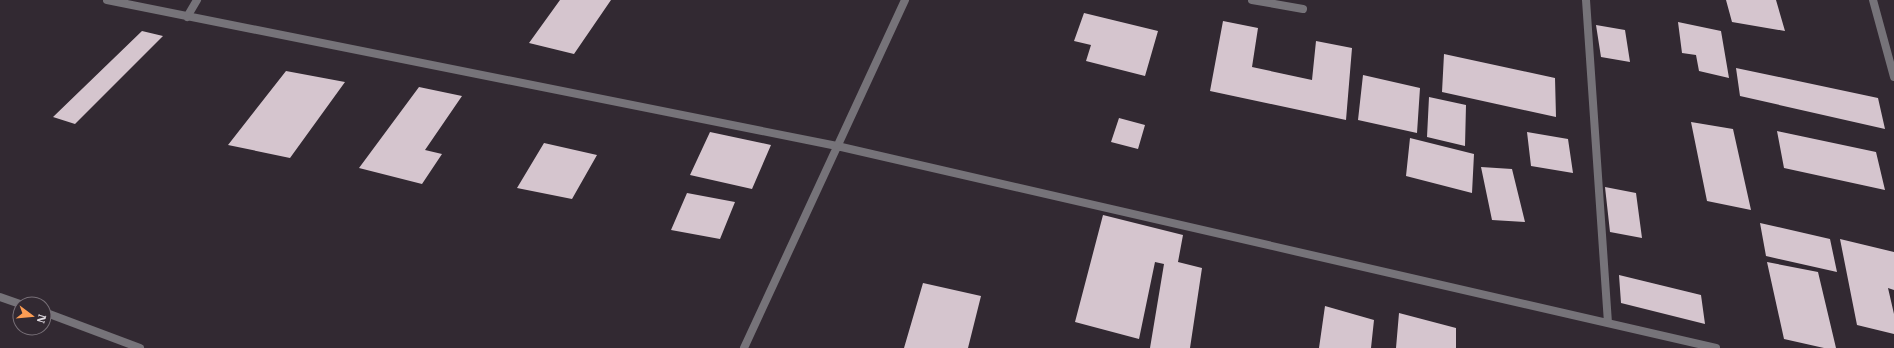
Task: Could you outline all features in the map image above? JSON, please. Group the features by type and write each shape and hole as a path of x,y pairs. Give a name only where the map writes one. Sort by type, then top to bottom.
{"street":[{"path":"107,0 837,146 1716,348"},
{"path":"186,17 197,0"},
{"path":"744,348 905,0"},
{"path":"1252,0 1303,9"},
{"path":"1586,0 1608,323"},
{"path":"1873,0 1894,77"},
{"path":"0,297 12,301"},
{"path":"52,315 140,348"}],"building":[{"path":"560,0 611,0 574,54 529,43"},
{"path":"1726,0 1776,0 1785,31 1732,22"},
{"path":"1084,13 1158,31 1145,76 1086,61 1091,45 1074,41"},
{"path":"1223,21 1258,28 1252,67 1312,80 1316,41 1352,48 1346,120 1210,91"},
{"path":"1678,22 1721,31 1729,78 1699,71 1696,55 1682,53"},
{"path":"1596,25 1625,30 1630,62 1601,57"},
{"path":"142,31 163,36 75,124 53,117"},
{"path":"1444,54 1555,78 1556,117 1442,92"},
{"path":"1736,68 1878,98 1885,129 1740,96"},
{"path":"286,71 345,82 290,158 228,145"},
{"path":"1363,75 1420,88 1417,133 1358,120"},
{"path":"419,87 462,96 425,150 442,154 422,184 359,168"},
{"path":"1429,97 1466,105 1465,146 1427,137"},
{"path":"1119,118 1145,125 1138,149 1111,142"},
{"path":"1691,122 1733,129 1751,210 1707,201"},
{"path":"1777,131 1876,152 1885,190 1784,168"},
{"path":"710,132 771,145 752,189 690,175"},
{"path":"1527,132 1568,139 1573,173 1531,166"},
{"path":"1410,138 1474,154 1472,193 1406,176"},
{"path":"544,143 597,155 572,199 517,188"},
{"path":"1481,167 1512,169 1525,222 1492,220"},
{"path":"1605,187 1636,193 1642,238 1610,232"},
{"path":"687,193 735,202 720,239 671,230"},
{"path":"1103,215 1183,235 1178,262 1202,268 1190,348 1150,348 1164,264 1155,262 1139,339 1075,322"},
{"path":"1760,223 1830,239 1837,272 1766,256"},
{"path":"1840,239 1894,252 1894,290 1888,288 1894,314 1894,334 1857,325"},
{"path":"1767,262 1818,272 1836,348 1824,348 1784,339"},
{"path":"1619,275 1701,295 1705,324 1621,303"},
{"path":"923,283 981,296 968,348 904,348"},
{"path":"1325,306 1374,320 1371,348 1319,348"},
{"path":"1399,313 1456,328 1456,348 1396,348"}]}
